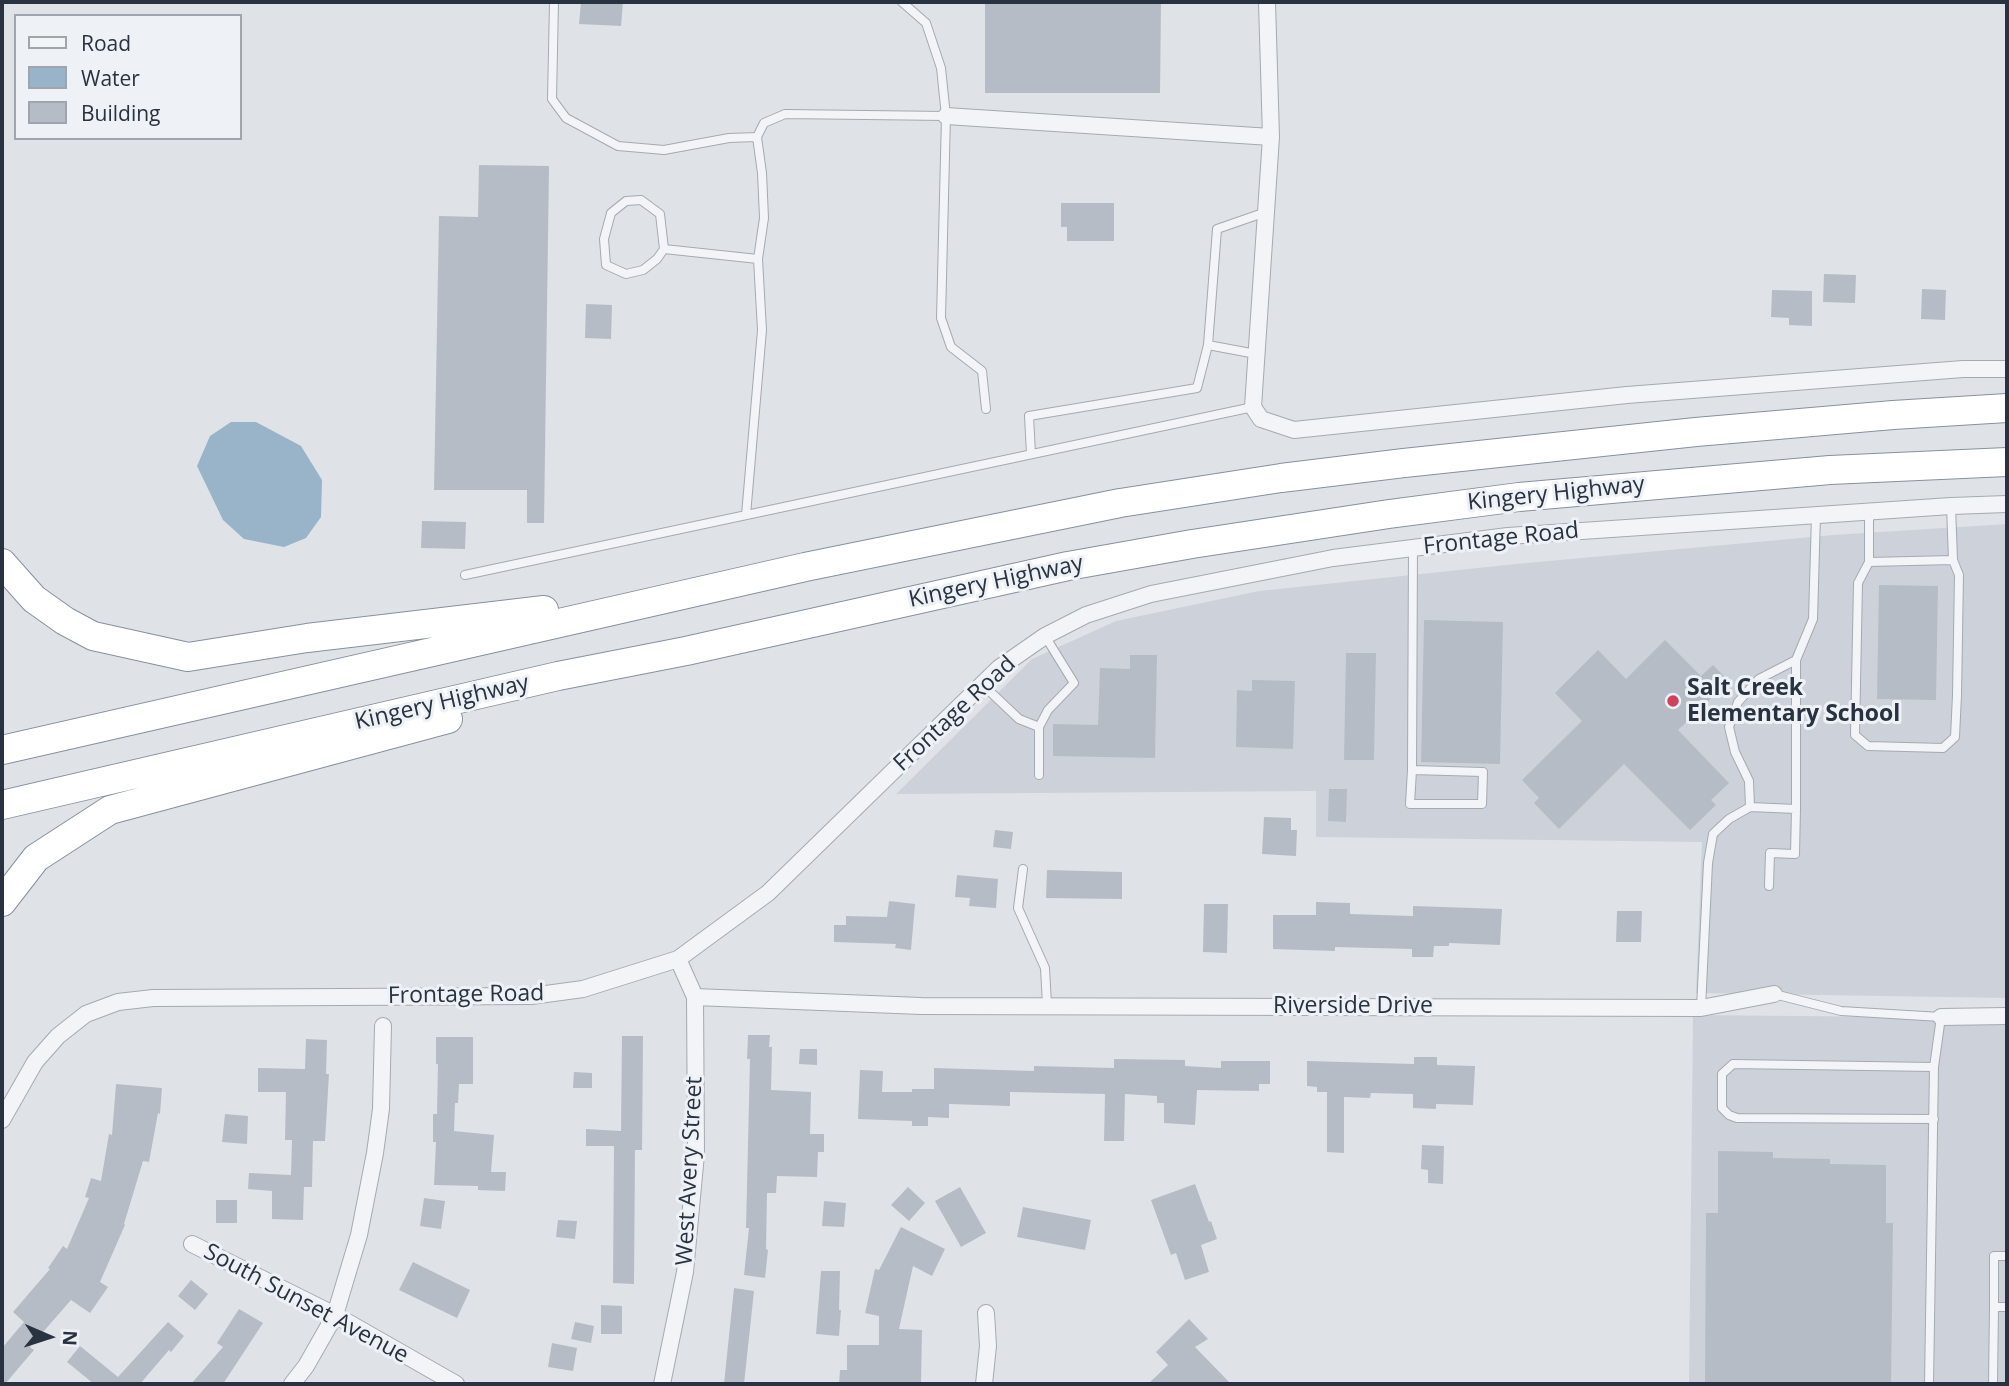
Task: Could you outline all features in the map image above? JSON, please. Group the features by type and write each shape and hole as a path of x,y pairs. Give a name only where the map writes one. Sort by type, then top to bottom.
{"highway":[{"name":"Kingery Highway","path":"2,750 805,567 1120,503 1281,478 1696,432 2007,408"},
{"name":"Kingery Highway","path":"2,805 558,676 1068,566 1192,544 1519,497 1830,470 2007,462"},
{"path":"2,563 34,598 65,621 93,636 188,657 307,638 520,614 805,567"},
{"path":"2,902 36,858 110,810 435,724 558,676"}],"street":[{"path":"1268,2 1271,137 1253,407 1261,419 1294,430 1627,395 1963,369 2007,369"},
{"path":"946,116 1271,137"},
{"name":"Frontage Road","path":"2,1120 34,1062 58,1036 86,1014 118,1002 153,998 531,996 583,989 678,959 768,893 999,668 1045,636 1086,615 1151,594 1333,558 1508,536 1869,511 2007,505"},
{"name":"West Avery Street","path":"662,1384 685,1272 692,1212 697,1108 695,997 678,959"},
{"name":"Riverside Drive","path":"695,997 921,1006 1701,1008 1774,994"},
{"name":"Riverside Drive","path":"1941,1017 2007,1016"},
{"path":"292,1384 306,1366 335,1315 359,1235 381,1109 383,1026"},
{"name":"South Sunset Avenue","path":"192,1244 335,1315 456,1384"},
{"path":"984,1384 988,1346 986,1313"}],"lane":[{"path":"554,2 552,99 566,118 618,146 664,150 729,138 757,137"},
{"path":"902,2 926,23 941,68 946,116 942,318 951,347 982,370 986,409"},
{"path":"746,515 762,330 758,259 764,218 757,137 764,123 785,114 946,116"},
{"path":"641,200 660,214 664,249 642,270 626,274 606,265 604,239 611,212 626,201 641,200"},
{"path":"1031,454 1029,416 1197,388 1208,345 1217,229 1266,212"},
{"path":"664,249 758,259"},
{"path":"1208,345 1256,354"},
{"path":"465,575 1253,407"},
{"path":"1869,511 1870,562 1857,583 1855,735 1868,746 1943,748 1955,737 1959,575 1953,560 1951,506"},
{"path":"1769,886 1770,853 1795,854 1797,660 1813,619 1816,515"},
{"path":"1412,770 1483,772 1482,804 1410,804 1413,548"},
{"path":"1870,562 1953,560"},
{"path":"1039,775 1039,726 1048,710 1074,683 1045,636"},
{"path":"1750,807 1749,781 1735,752 1729,727 1738,702 1759,679 1797,660"},
{"path":"982,684 1019,719 1039,726"},
{"path":"1701,1008 1708,863 1713,834 1729,819 1750,807 1796,809"},
{"path":"1023,869 1018,908 1045,968 1047,1005"},
{"name":"Riverside Drive","path":"1774,994 1841,1012 1941,1017"},
{"path":"1929,1384 1934,1067 1941,1017"},
{"path":"1934,1067 1733,1065 1722,1074 1722,1108 1737,1118 1934,1119"},
{"path":"1993,1384 1994,1255 2007,1256"},
{"path":"1994,1307 2007,1307"}],"shaded area":[{"path":"2007,524 2007,998 1696,993 1702,842 1316,837 1316,791 896,794 1032,659 1116,621 1259,591 1833,535"},
{"path":"1693,1015 2007,1018 2007,1384 1689,1384"}],"water":[{"path":"231,422 256,422 301,446 322,480 321,517 306,538 284,547 244,539 223,520 197,466 210,436"}],"building":[{"path":"581,2 623,2 621,26 579,24"},
{"path":"985,2 1161,2 1160,93 985,93"},
{"path":"479,165 549,166 544,523 527,523 527,490 434,490 439,216 478,217"},
{"path":"1061,203 1114,203 1114,241 1067,241 1067,227 1061,227"},
{"path":"1824,274 1856,275 1855,303 1823,302"},
{"path":"1922,289 1946,290 1945,320 1921,319"},
{"path":"1772,290 1812,291 1812,326 1789,325 1789,318 1771,317"},
{"path":"586,304 612,305 611,339 585,338"},
{"path":"422,521 466,522 465,549 421,548"},
{"path":"1879,585 1938,586 1936,700 1877,699"},
{"path":"1424,620 1503,622 1500,764 1421,762"},
{"path":"1665,640 1701,676 1713,665 1729,681 1678,730 1729,783 1711,800 1716,805 1690,830 1624,764 1559,829 1534,803 1539,798 1522,780 1582,721 1555,693 1598,650 1626,679"},
{"path":"1346,653 1376,653 1374,760 1344,760"},
{"path":"1130,655 1157,655 1155,758 1053,756 1053,724 1098,725 1100,668 1130,669"},
{"path":"1252,680 1295,681 1293,749 1236,747 1237,690 1252,691"},
{"path":"1329,789 1347,789 1346,822 1328,821"},
{"path":"1264,817 1291,818 1291,830 1297,830 1296,856 1262,854"},
{"path":"995,830 1013,832 1011,849 993,847"},
{"path":"1047,870 1122,872 1122,899 1046,898"},
{"path":"957,875 998,879 996,908 969,906 970,898 955,897"},
{"path":"889,901 915,904 911,950 895,948 896,944 834,942 834,925 846,925 846,916 887,917"},
{"path":"1316,902 1350,903 1350,914 1413,916 1413,906 1502,909 1500,945 1449,943 1449,946 1434,946 1433,957 1412,957 1412,949 1273,949 1273,915 1316,915"},
{"path":"1204,904 1228,904 1227,953 1203,952"},
{"path":"1617,911 1642,911 1641,942 1616,942"},
{"path":"748,1035 770,1035 771,1090 811,1092 810,1134 824,1134 824,1152 818,1152 817,1177 777,1176 776,1193 767,1193 768,1250 765,1278 744,1275 749,1228 746,1228 750,1059 747,1059"},
{"path":"622,1036 643,1036 642,1150 635,1150 634,1284 613,1283 614,1146 586,1146 586,1129 621,1131"},
{"path":"436,1037 473,1037 473,1084 459,1084 454,1131 494,1135 491,1172 506,1172 505,1191 478,1190 478,1186 434,1185 436,1142 433,1142 433,1114 437,1114 438,1064"},
{"path":"306,1039 327,1040 326,1074 329,1074 325,1141 313,1141 312,1187 304,1187 303,1220 272,1219 272,1191 248,1189 249,1173 291,1175 292,1140 285,1140 286,1092 258,1092 258,1068 305,1069"},
{"path":"800,1049 817,1049 817,1065 799,1064"},
{"path":"1414,1057 1437,1057 1437,1065 1475,1066 1473,1105 1436,1104 1436,1109 1413,1108 1413,1094 1371,1093 1370,1098 1344,1097 1344,1153 1327,1152 1327,1092 1317,1092 1317,1087 1307,1086 1307,1061 1414,1064"},
{"path":"1114,1059 1185,1060 1185,1066 1221,1068 1221,1061 1270,1061 1270,1084 1259,1084 1259,1091 1197,1090 1195,1125 1164,1123 1164,1103 1157,1103 1157,1096 1125,1094 1124,1141 1104,1141 1105,1094 1010,1092 1010,1106 949,1104 949,1118 928,1117 928,1126 912,1126 912,1121 858,1119 860,1070 883,1071 882,1092 912,1092 912,1089 934,1089 934,1068 1034,1071 1034,1066 1114,1068"},
{"path":"574,1072 592,1073 592,1088 573,1088"},
{"path":"116,1084 162,1088 160,1114 158,1113 149,1162 143,1161 125,1225 100,1282 108,1287 90,1313 71,1300 30,1347 34,1350 5,1384 2,1384 2,1348 24,1322 13,1312 50,1269 48,1268 63,1246 67,1249 89,1198 85,1197 91,1178 101,1181 109,1134 112,1135"},
{"path":"225,1114 248,1116 247,1144 222,1142"},
{"path":"1422,1145 1444,1146 1443,1184 1428,1183 1428,1170 1421,1169"},
{"path":"1718,1151 1773,1152 1773,1158 1830,1159 1830,1164 1886,1165 1886,1223 1893,1223 1891,1384 1705,1384 1706,1213 1718,1213"},
{"path":"1195,1184 1217,1239 1201,1245 1209,1272 1185,1280 1176,1253 1171,1255 1151,1200"},
{"path":"908,1187 925,1203 909,1221 891,1205"},
{"path":"960,1187 986,1233 961,1247 935,1201"},
{"path":"424,1198 445,1201 441,1229 420,1226"},
{"path":"216,1200 237,1200 237,1223 216,1223"},
{"path":"824,1201 846,1203 844,1227 822,1226"},
{"path":"1023,1207 1091,1220 1085,1250 1017,1237"},
{"path":"558,1220 577,1221 575,1239 556,1237"},
{"path":"901,1227 945,1249 932,1276 913,1266 899,1329 922,1330 921,1384 839,1384 840,1370 847,1370 847,1345 879,1345 879,1316 865,1313 875,1269 879,1270"},
{"path":"413,1262 470,1290 457,1318 399,1290"},
{"path":"821,1271 840,1271 839,1336 816,1334"},
{"path":"191,1280 208,1294 195,1310 178,1296"},
{"path":"734,1288 754,1291 744,1384 724,1384"},
{"path":"601,1305 622,1306 622,1334 601,1334"},
{"path":"239,1309 263,1323 223,1384 191,1384 223,1347 217,1343"},
{"path":"1189,1319 1208,1339 1195,1347 1231,1384 1148,1384 1168,1365 1156,1352"},
{"path":"168,1322 184,1336 140,1384 94,1384 67,1362 80,1346 118,1377"},
{"path":"575,1322 594,1326 591,1343 571,1339"},
{"path":"552,1343 577,1348 573,1371 548,1367"}],"place":[{"name":"Salt Creek Elementary School","path":"1673,701"}]}
